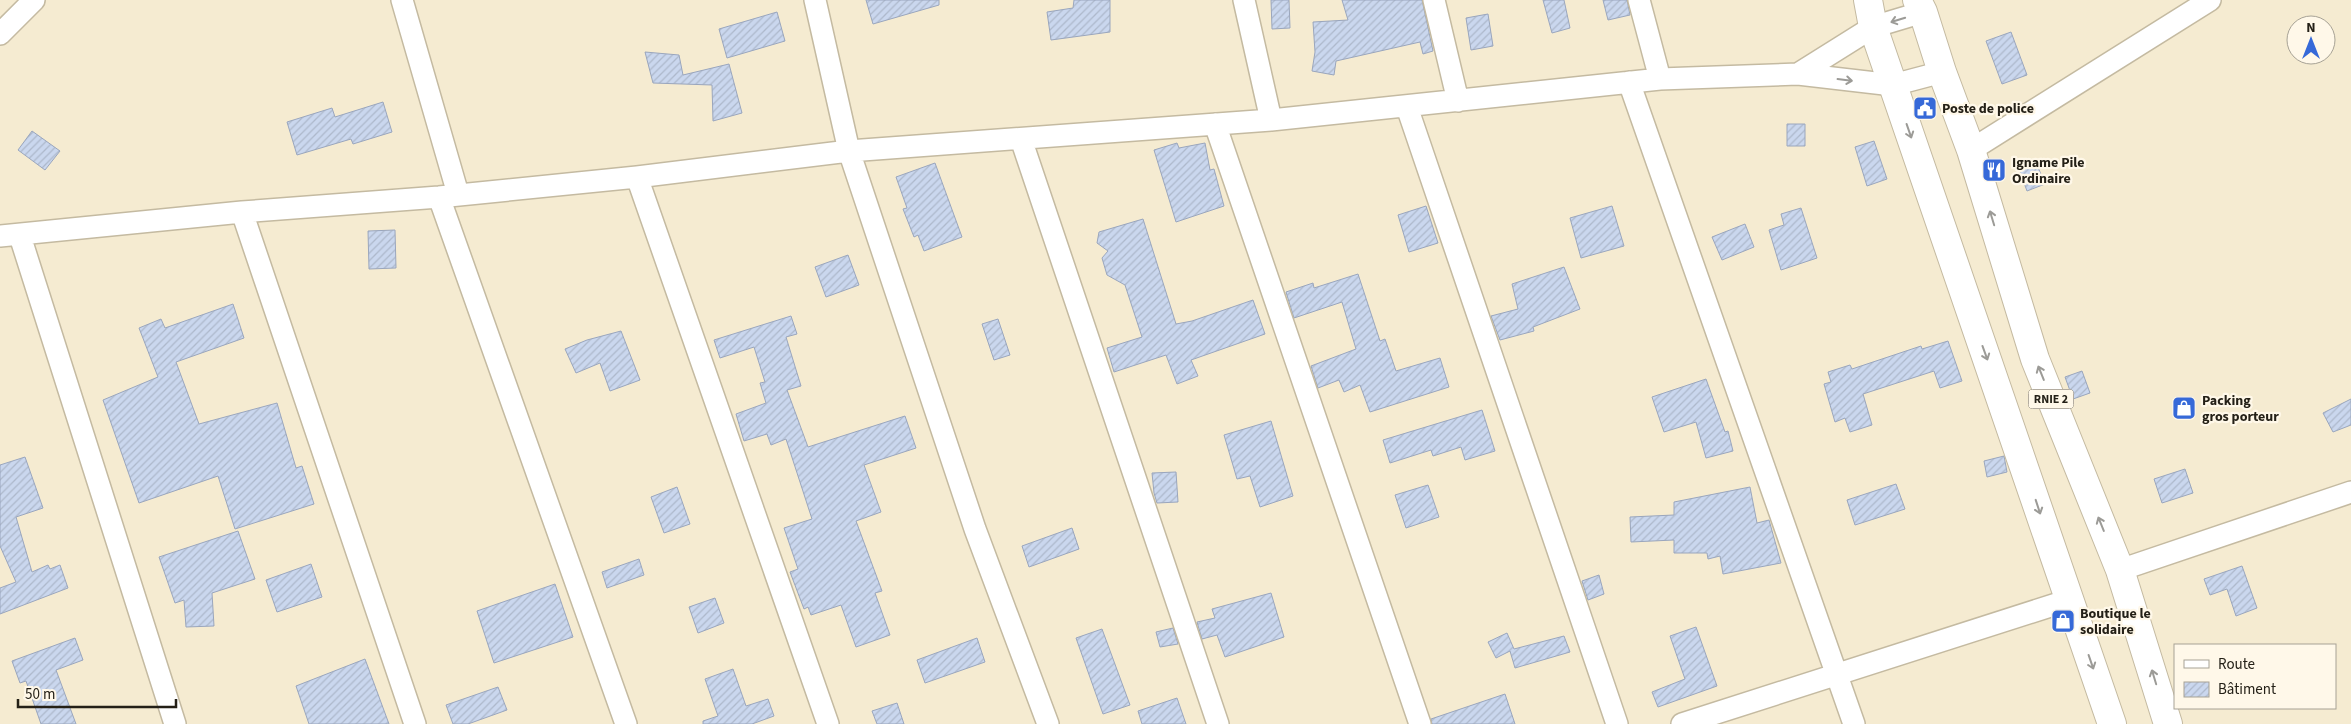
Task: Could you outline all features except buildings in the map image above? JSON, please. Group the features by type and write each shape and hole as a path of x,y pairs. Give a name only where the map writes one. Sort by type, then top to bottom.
{"main road":[{"path":"1868,0 1873,27 2112,724"},
{"name":"RNIE 2","path":"1920,6 1971,150 2035,359 2120,570 2168,724"}],"street":[{"path":"0,34 34,0"},
{"path":"402,0 449,195 626,724"},
{"path":"814,0 849,151 975,528 1048,724"},
{"path":"1244,0 1271,120"},
{"path":"1434,0 1458,102"},
{"path":"1639,0 1660,79"},
{"path":"1971,150 2210,0"},
{"path":"1798,74 1873,27 1920,6"},
{"path":"175,724 6,234 637,177 849,151 1271,120 1458,102 1660,79 1798,74 1893,86 1942,72"},
{"path":"1629,82 1854,724"},
{"path":"1407,107 1617,724"},
{"path":"1215,124 1420,724"},
{"path":"1021,139 1218,724"},
{"path":"637,177 828,724"},
{"path":"242,212 415,724"},
{"path":"2120,570 2351,492"},
{"path":"1682,724 1835,673 2069,600"}],"place":[{"name":"Poste de police","path":"1925,108"},
{"name":"Igname Pile Ordinaire","path":"1994,170"},
{"name":"Packing gros porteur","path":"2184,408"},
{"name":"Boutique le solidaire","path":"2063,621"}]}
